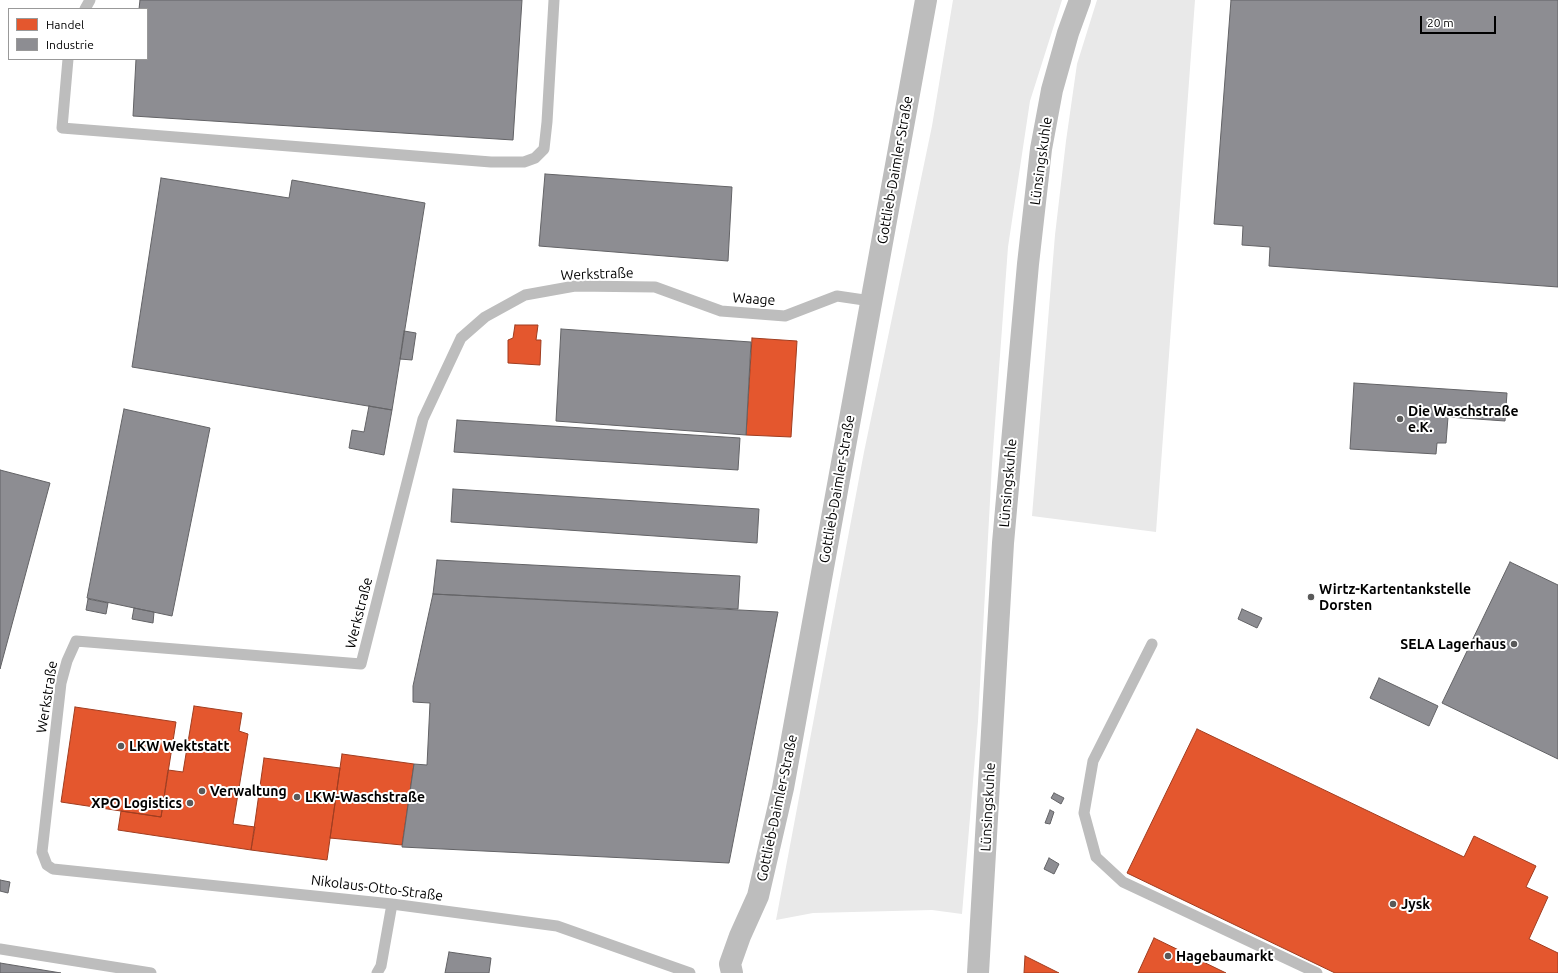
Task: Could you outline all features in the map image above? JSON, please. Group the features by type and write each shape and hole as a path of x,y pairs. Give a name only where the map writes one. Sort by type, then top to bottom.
{"street":[{"name":"Gottlieb-Daimler-Straße","path":"732,973 730,964 740,936 758,896 783,788 926,0"},
{"name":"Lünsingskuhle","path":"978,973 1003,543 1028,264 1041,149 1052,90 1068,33 1080,0"}],"lane":[{"path":"68,60 62,128 490,162 524,162 535,158 544,149 554,0"},
{"name":"Werkstraße","path":"53,869 47,865 42,852 61,683 67,661 76,641 361,664 423,419 461,338 485,317 525,295 575,286 655,288 721,311"},
{"name":"Waage","path":"721,311 785,316 838,296 871,302"},
{"path":"1152,644 1093,760 1084,813 1096,857 1123,882 1317,973"},
{"name":"Nikolaus-Otto-Straße","path":"53,869 392,904 557,926 690,973"},
{"path":"377,973 381,966 392,904"},
{"path":"0,949 151,973"}],"shaded area":[{"path":"953,0 1062,0 1030,101 1008,247 992,464 978,721 962,914 932,910 813,913 776,920 864,452 932,126"},
{"path":"1097,0 1195,0 1156,532 1032,516 1055,235 1066,141 1077,64"}],"building: Handel":[{"path":"515,325 538,325 536,340 541,340 540,365 508,363 508,340 513,338"},
{"path":"752,338 797,341 791,437 746,435"},
{"name":"Verwaltung","path":"194,706 242,713 239,731 248,734 233,824 255,827 251,850 118,830 121,811 161,817 168,770 183,772"},
{"name":"LKW Wektstatt","path":"75,707 176,722 161,817 61,802"},
{"path":"1197,729 1464,857 1474,836 1536,866 1526,887 1548,897 1529,939 1558,953 1558,973 1335,973 1127,873"},
{"path":"342,754 414,764 402,845 330,838"},
{"name":"LKW-Waschstraße","path":"264,758 340,768 327,860 251,850"},
{"name":"Hagebaumarkt","path":"1154,938 1226,973 1138,973"},
{"path":"1025,956 1059,973 1024,973"}],"building: Industrie":[{"path":"140,0 522,0 513,140 133,116 136,60 148,60 148,8 139,8"},
{"path":"1231,0 1558,0 1558,287 1269,266 1270,247 1242,245 1243,226 1214,224"},
{"path":"545,174 732,187 728,261 539,246"},
{"path":"161,178 289,198 292,180 425,203 392,410 132,367"},
{"path":"561,329 751,342 746,435 556,421"},
{"path":"404,331 416,333 412,360 400,359"},
{"name":"Die Waschstraße e.K.","path":"1354,383 1507,393 1505,421 1448,417 1446,443 1437,443 1436,454 1350,449"},
{"path":"369,406 392,410 384,455 349,448 352,430 364,432"},
{"path":"124,409 210,428 172,616 87,598"},
{"path":"457,420 740,438 738,470 454,452"},
{"path":"0,470 50,483 0,669"},
{"path":"453,489 759,509 757,543 451,522"},
{"path":"437,560 740,576 738,609 433,594"},
{"name":"SELA Lagerhaus","path":"1510,562 1558,585 1558,759 1442,703"},
{"path":"433,594 778,612 729,863 402,847 414,764 427,765 430,703 413,702 413,686"},
{"path":"88,599 108,603 106,614 86,610"},
{"path":"134,608 154,612 153,623 132,619"},
{"path":"1242,609 1262,618 1257,628 1238,619"},
{"path":"1379,678 1438,706 1429,726 1370,698"},
{"path":"1054,793 1064,798 1061,804 1051,798"},
{"path":"1050,810 1054,812 1050,824 1045,823"},
{"path":"1049,858 1059,864 1054,874 1044,869"},
{"path":"0,880 10,882 8,893 0,891"},
{"path":"449,952 491,958 489,973 445,973"},
{"path":"0,963 61,973 0,973"}],"place":[{"name":"Die Waschstraße e.K.","path":"1400,419"},
{"name":"Wirtz-Kartentankstelle Dorsten","path":"1311,597"},
{"name":"SELA Lagerhaus","path":"1514,644"},
{"name":"LKW Wektstatt","path":"121,746"},
{"name":"Verwaltung","path":"202,791"},
{"name":"LKW-Waschstraße","path":"297,797"},
{"name":"XPO Logistics","path":"190,803"},
{"name":"Jysk","path":"1393,904"},
{"name":"Hagebaumarkt","path":"1168,956"}]}
